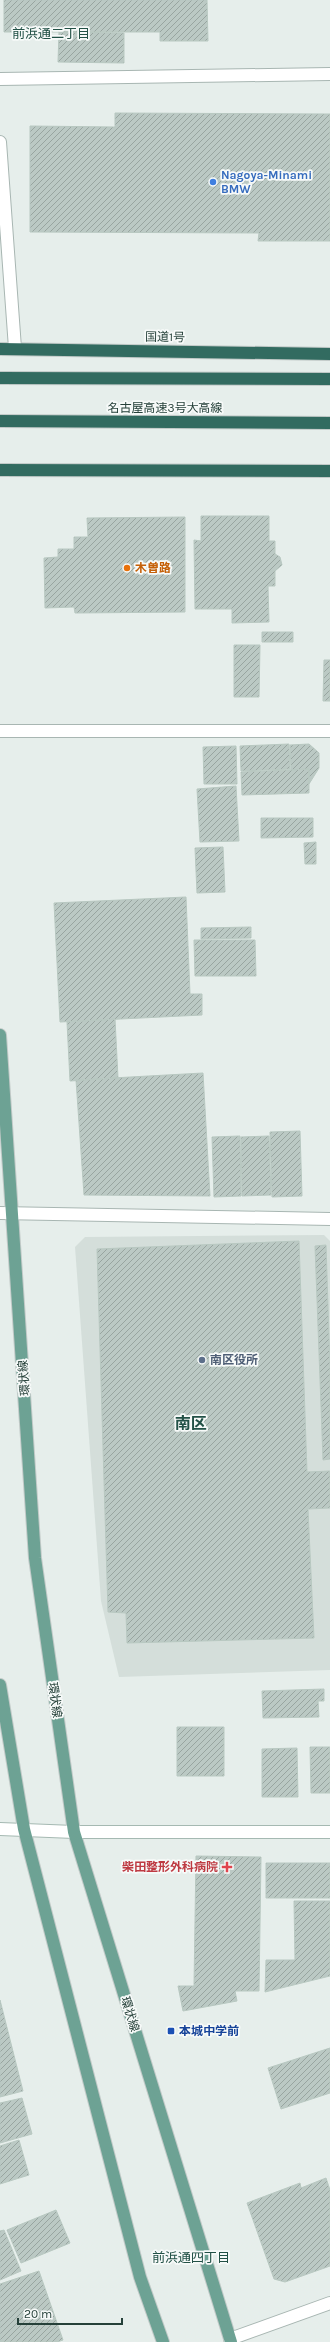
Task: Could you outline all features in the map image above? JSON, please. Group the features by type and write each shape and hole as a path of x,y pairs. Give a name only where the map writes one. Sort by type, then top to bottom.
{"highway":[{"name":"国道1号","path":"0,349 15,348 330,354"},
{"path":"0,378 330,379"},
{"name":"名古屋高速3号大高線","path":"0,421 330,423"},
{"path":"0,470 330,471"}],"main road":[{"name":"環状線","path":"0,1035 35,1558 74,1832 231,2341"},
{"path":"0,1685 24,1829 140,2277 163,2342"}],"street":[{"path":"0,79 330,74"},
{"path":"0,142 15,348"},
{"path":"0,731 330,732"},
{"path":"0,1212 330,1219"},
{"path":"0,1829 74,1832 330,1832"},
{"path":"231,2341 330,2303"}],"shaded area":[{"name":"南区役所","path":"324,1235 330,1241 330,1670 119,1677 101,1601 75,1247 85,1237"}],"building":[{"path":"4,0 207,0 208,41 160,41 160,32 4,32"},
{"path":"59,32 124,33 124,63 58,62"},
{"path":"115,113 330,114 330,241 258,241 259,233 30,232 30,126 115,127"},
{"path":"201,516 269,516 269,541 275,541 275,554 280,557 282,565 275,571 275,586 268,586 269,622 232,623 232,609 195,609 194,540 201,541"},
{"path":"185,517 185,612 75,613 74,607 45,608 44,558 58,557 58,549 74,549 74,537 88,537 87,518"},
{"path":"262,632 293,632 293,642 262,642"},
{"path":"234,645 260,645 259,697 234,697"},
{"path":"324,660 330,660 330,701 323,701"},
{"path":"289,744 290,769 241,771 240,746"},
{"path":"309,744 319,753 319,768 309,784 309,769 291,770 290,745"},
{"path":"236,746 237,784 204,784 203,747"},
{"path":"309,769 309,793 242,795 241,772"},
{"path":"236,786 239,841 200,842 197,789"},
{"path":"261,818 313,818 313,837 261,838"},
{"path":"316,842 316,864 305,864 304,843"},
{"path":"223,847 225,892 197,893 195,848"},
{"path":"186,897 190,994 202,994 202,1015 60,1022 54,903"},
{"path":"251,927 251,938 201,939 201,928"},
{"path":"194,940 255,940 256,976 195,976"},
{"path":"115,1019 118,1078 70,1081 67,1022"},
{"path":"203,1073 210,1196 84,1195 76,1080"},
{"path":"300,1131 302,1196 272,1197 270,1132"},
{"path":"240,1136 241,1196 214,1197 212,1137"},
{"path":"269,1136 271,1195 242,1196 241,1137"},
{"name":"南区役所","path":"299,1241 307,1472 330,1471 330,1508 308,1509 314,1638 127,1643 126,1613 108,1612 97,1249"},
{"path":"326,1245 330,1366 330,1459 323,1460 315,1246"},
{"path":"324,1689 324,1701 318,1701 319,1717 263,1718 262,1691"},
{"path":"177,1727 224,1727 224,1776 177,1776"},
{"path":"310,1747 330,1747 330,1793 311,1793"},
{"path":"297,1748 298,1797 262,1797 262,1749"},
{"path":"196,1856 261,1857 259,1991 235,1991 237,2001 183,2011 178,1986 194,1986"},
{"path":"266,1863 330,1863 330,1898 266,1898"},
{"path":"294,1901 330,1901 330,1976 265,1992 266,1960 295,1960"},
{"path":"0,2000 23,2091 0,2097"},
{"path":"330,2048 330,2093 281,2109 268,2068"},
{"path":"22,2098 32,2134 0,2143 0,2103"},
{"path":"19,2140 29,2175 0,2184 0,2146"},
{"path":"326,2178 330,2190 330,2266 285,2282 274,2279 247,2203 300,2183 301,2188"},
{"path":"56,2210 70,2243 21,2263 7,2230"},
{"path":"4,2230 21,2271 0,2280 0,2231"},
{"path":"39,2271 63,2340 57,2342 0,2342 0,2284"}],"place":[{"name":"Nagoya-Minami BMW","path":"213,182"},
{"name":"木曽路","path":"127,568"},
{"name":"南区役所","path":"202,1360"},
{"name":"柴田整形外科病院","path":"227,1867"},
{"name":"本城中学前","path":"171,2031"}],"district":[{"name":"前浜通二丁目","path":"51,33"},
{"name":"南区","path":"191,1423"},
{"name":"前浜通四丁目","path":"191,2257"}]}
